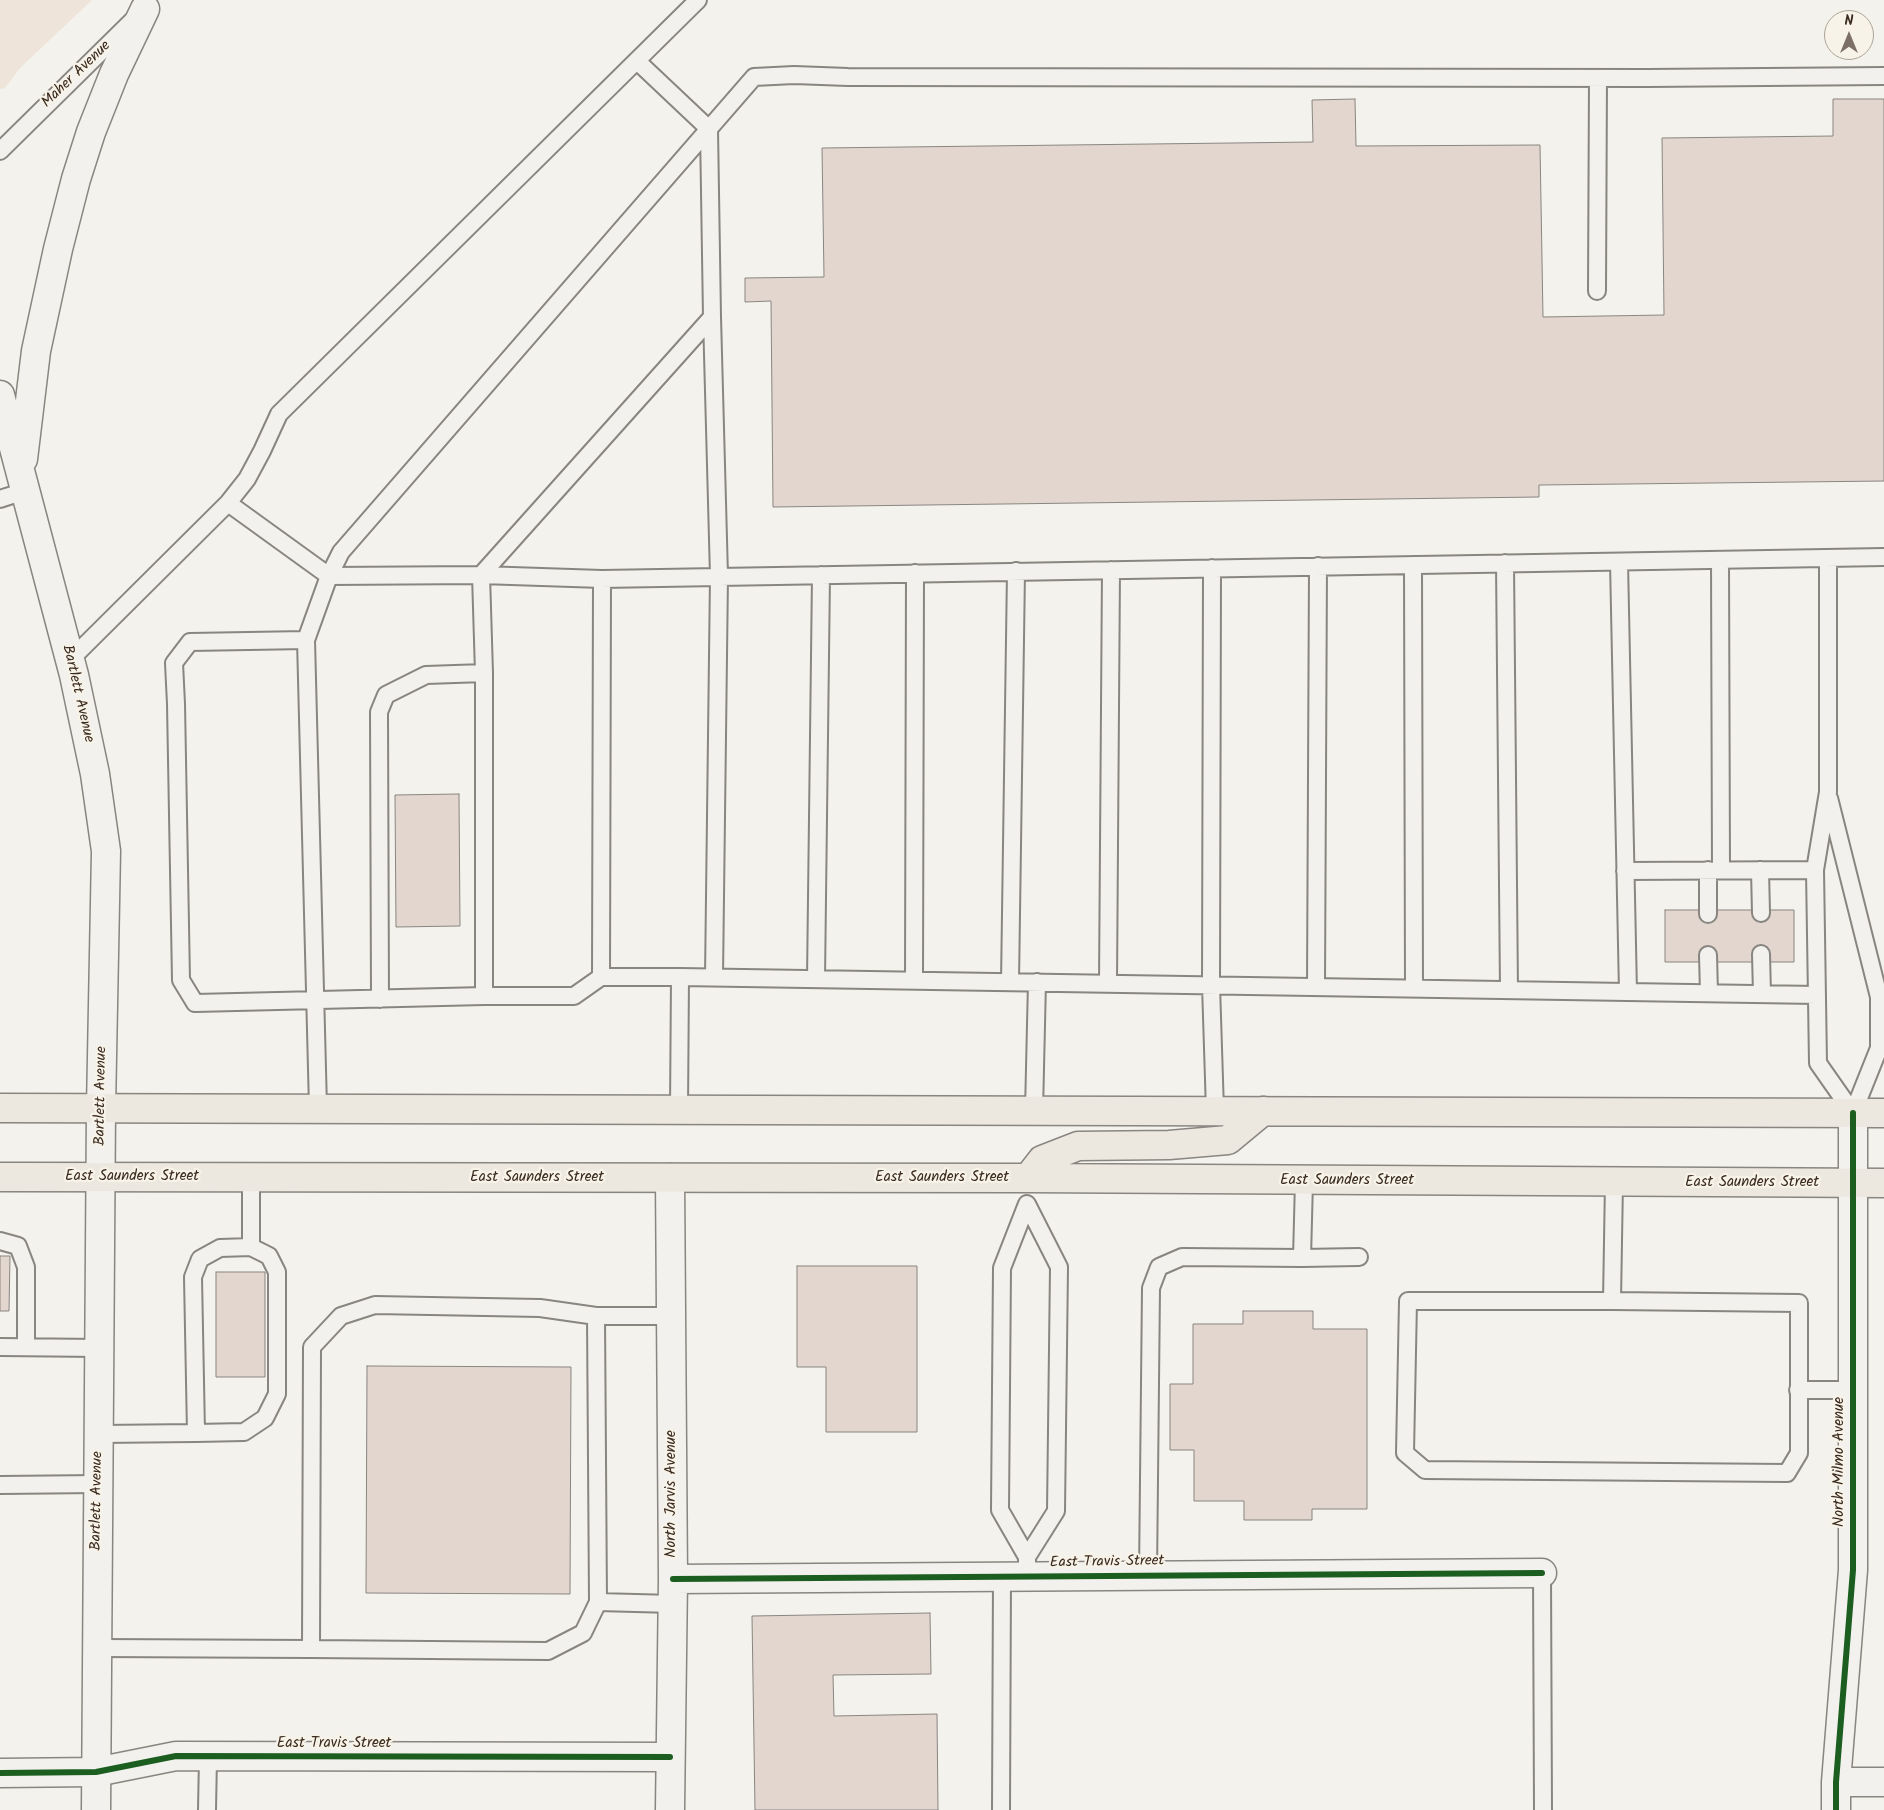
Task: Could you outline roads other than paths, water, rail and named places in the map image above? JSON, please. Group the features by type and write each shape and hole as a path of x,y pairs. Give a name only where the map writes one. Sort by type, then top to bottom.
{"main road":[{"path":"0,1108 1884,1113"},
{"path":"1027,1191 1042,1160 1078,1146 1169,1145 1228,1140 1263,1111"},
{"name":"East Saunders Street","path":"0,1177 670,1178 1027,1191 1304,1181 1884,1183"}],"street":[{"path":"15,489 36,351 58,248 76,179 91,132 114,74 149,4"},
{"name":"Bartlett Avenue","path":"0,395 15,489 70,660 95,774 106,851 101,1108 96,1810"},
{"name":"North Milmo Avenue","path":"1836,1810 1836,1782 1853,1570 1853,1113"},
{"name":"North Jarvis Avenue","path":"670,1178 673,1591 670,1810"},
{"name":"East Travis Street","path":"673,1591 1019,1570 1148,1575 1542,1573"},
{"name":"East Travis Street","path":"0,1773 96,1772 176,1756 670,1757"},
{"path":"1836,1782 1884,1782"}],"lane":[{"path":"70,660 228,503 251,472 279,414 698,0"},
{"name":"Maher Avenue","path":"0,150 149,4"},
{"path":"637,61 709,129 719,576 714,977"},
{"path":"318,1108 306,640 329,576 341,552 754,77 794,75 858,77 1598,78 1884,76"},
{"path":"1597,291 1598,78"},
{"path":"484,996 484,673 481,575 712,317"},
{"path":"228,503 329,576 481,575 602,579 1884,557"},
{"path":"1828,558 1828,792 1815,870 1818,1063 1853,1113"},
{"path":"1708,914 1714,870 1720,560"},
{"path":"1619,562 1628,992"},
{"path":"1505,563 1508,990"},
{"path":"1413,565 1414,988"},
{"path":"1316,987 1318,566"},
{"path":"1212,568 1211,985 1215,1111"},
{"path":"1108,983 1111,570"},
{"path":"1010,982 1016,571"},
{"path":"914,980 915,573"},
{"path":"816,979 822,575"},
{"path":"601,977 602,579"},
{"path":"306,640 190,642 174,663 180,970 181,980 195,1003 484,996 574,996 601,977 680,976 1817,995"},
{"path":"380,999 379,712 386,695 426,675 484,673"},
{"path":"1828,792 1881,997 1878,1048 1853,1113"},
{"path":"1760,870 1760,914"},
{"path":"1625,871 1815,870"},
{"path":"1761,954 1762,994"},
{"path":"1708,955 1709,993"},
{"path":"679,1110 680,976"},
{"path":"1034,1111 1037,982"},
{"path":"251,1178 251,1247"},
{"path":"1302,1258 1304,1181"},
{"path":"1612,1301 1614,1182"},
{"path":"1019,1570 1056,1511 1058,1267 1027,1191"},
{"path":"1001,1810 1019,1570 1000,1510 1002,1268 1027,1191"},
{"path":"0,1241 18,1246 26,1267 26,1347"},
{"path":"99,1434 196,1433 244,1432 264,1418 277,1394 277,1272 269,1256 251,1247 220,1248 200,1259 193,1276 196,1433"},
{"path":"1148,1575 1151,1288 1159,1267 1182,1257 1358,1257"},
{"path":"1408,1301 1612,1301 1798,1302 1798,1453 1787,1473 1425,1470 1405,1453 1408,1301"},
{"path":"311,1649 312,1347 341,1316 375,1305 540,1308 596,1316 671,1316"},
{"path":"97,1648 548,1651 583,1634 598,1602 596,1316"},
{"path":"0,1347 100,1348"},
{"path":"1798,1390 1853,1390"},
{"path":"0,1485 98,1484"},
{"path":"1542,1573 1543,1810"},
{"path":"598,1602 673,1591"},
{"path":"207,1810 208,1756"}]}
